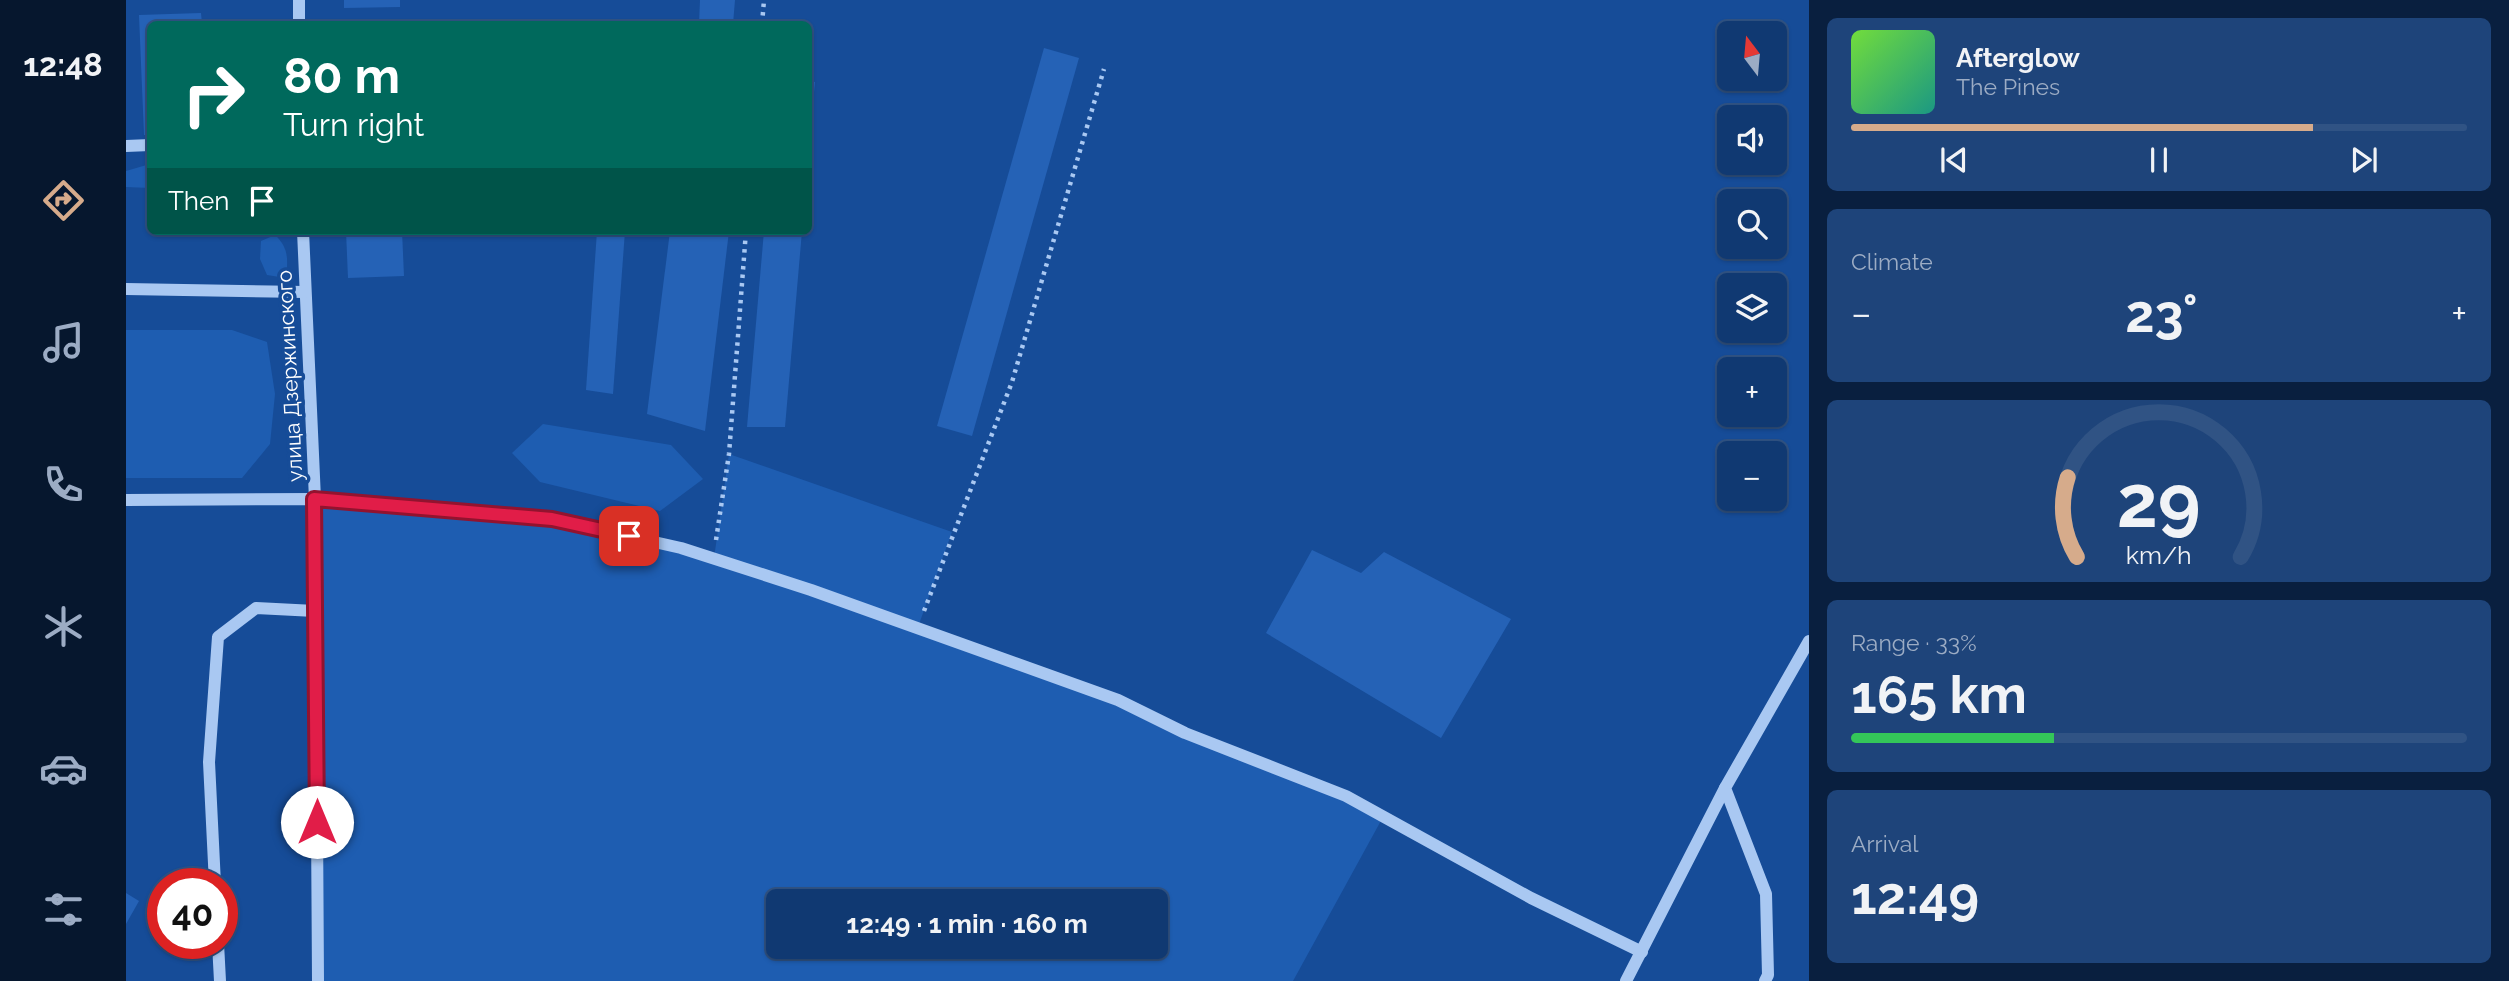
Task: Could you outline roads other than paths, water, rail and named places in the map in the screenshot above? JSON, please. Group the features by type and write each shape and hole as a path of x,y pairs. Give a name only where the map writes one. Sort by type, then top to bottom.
{"street":[{"path":"299,0 299,21"},
{"path":"126,146 147,145"},
{"name":"улица Дзержинского","path":"303,235 314,499 318,981"},
{"path":"126,289 305,292"},
{"path":"126,500 314,499 552,519 681,548 811,590 1118,701 1185,733 1346,796 1531,898 1642,952"},
{"path":"214,868 209,762 218,637 256,608 315,611"},
{"path":"1626,981 1726,788 1809,641"},
{"path":"1726,788 1766,894 1769,979"},
{"path":"219,959 220,981"}]}
